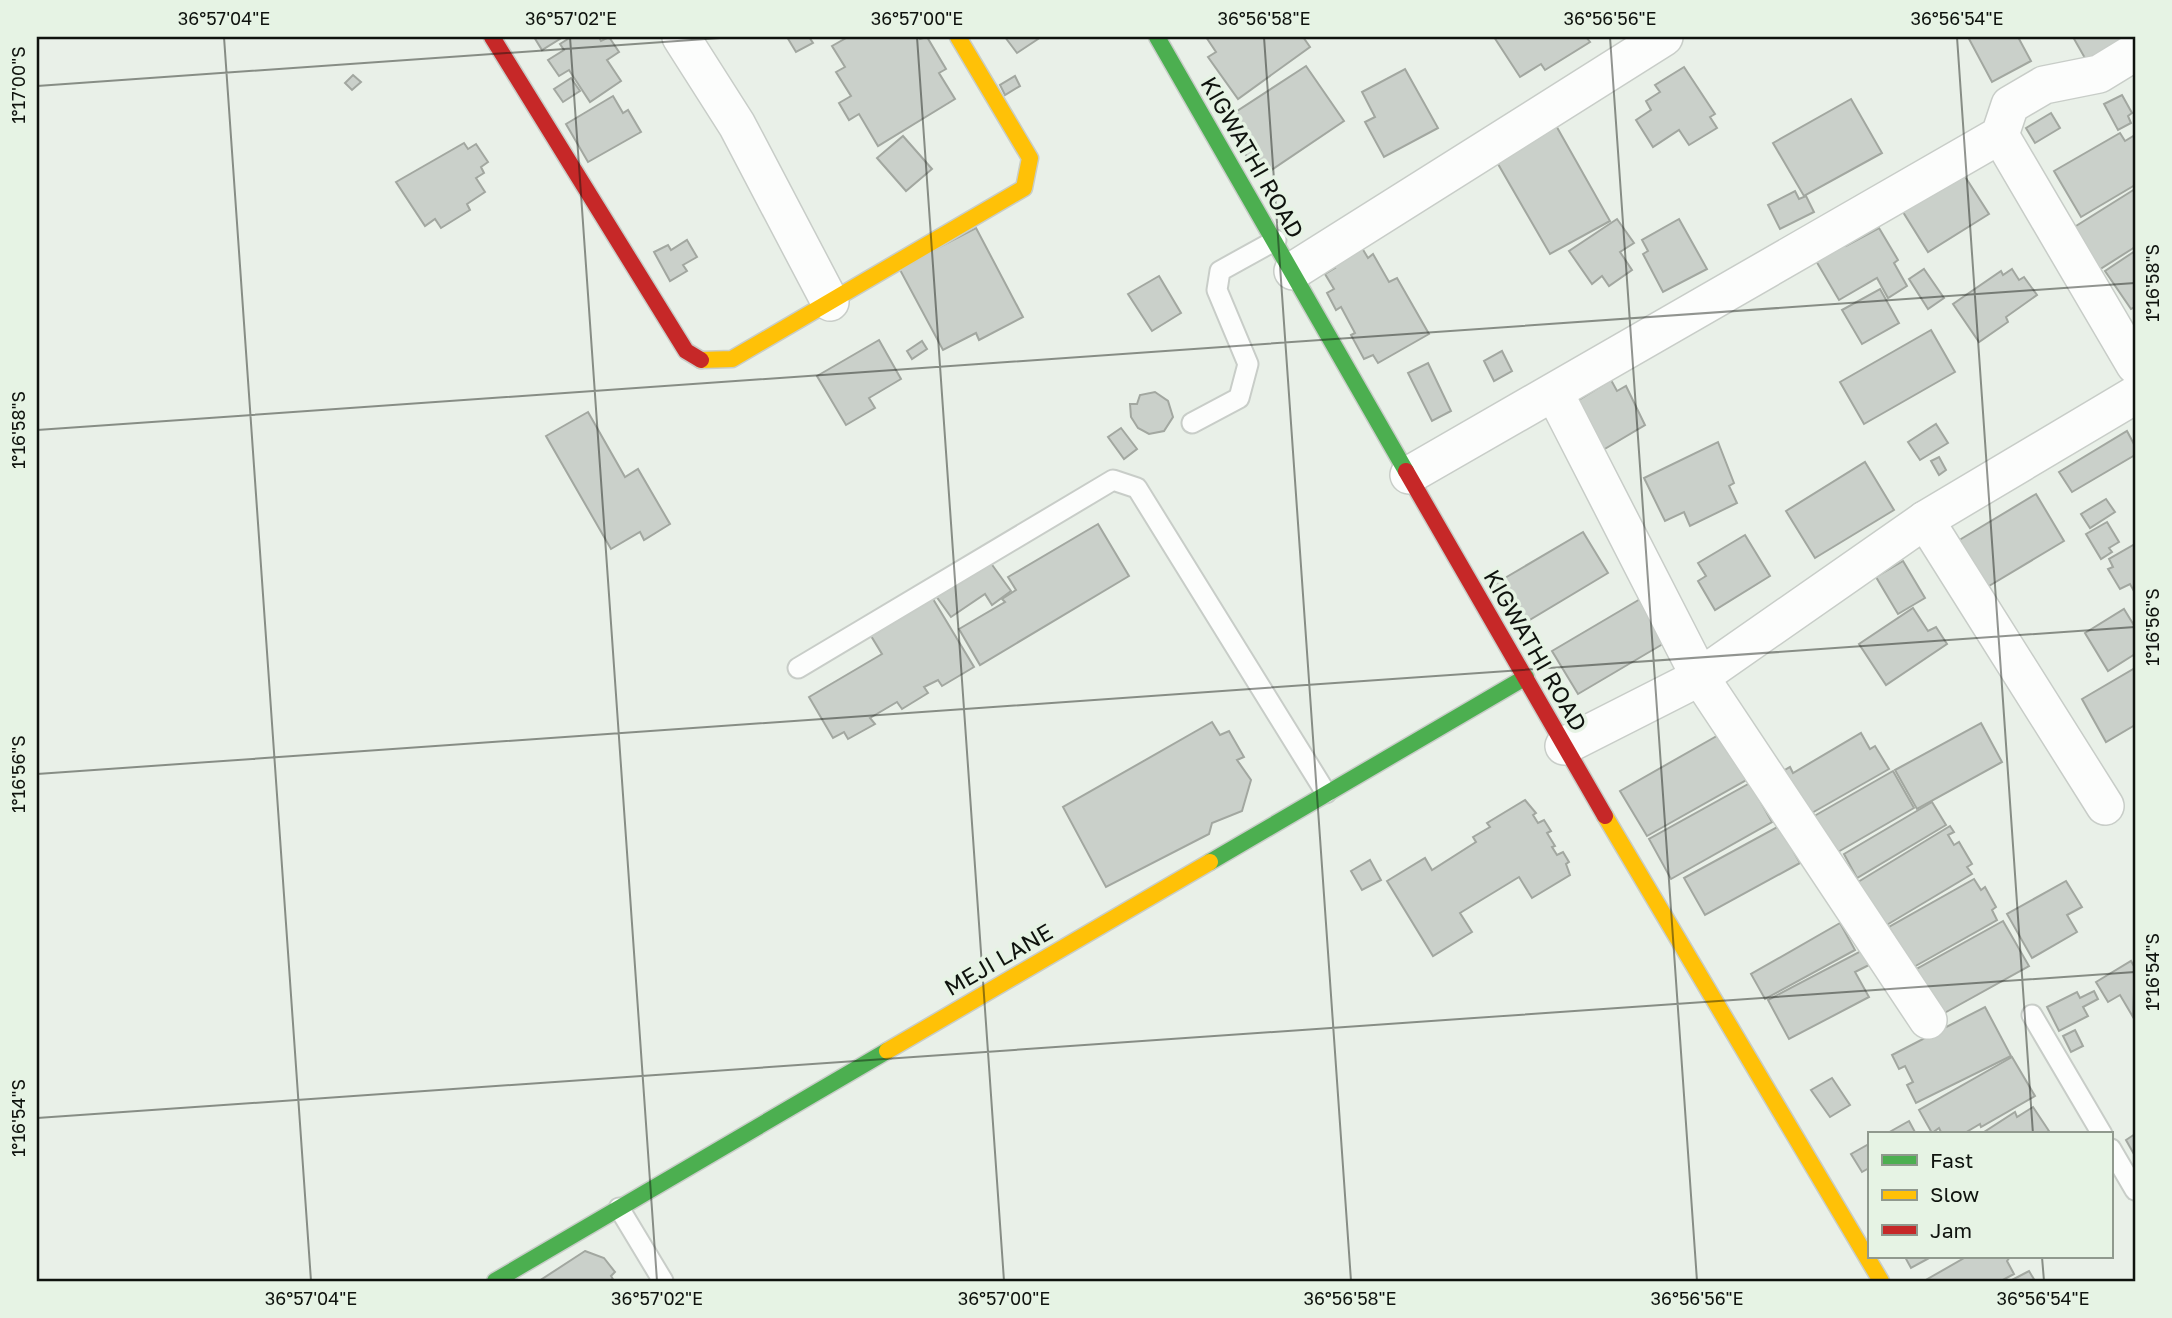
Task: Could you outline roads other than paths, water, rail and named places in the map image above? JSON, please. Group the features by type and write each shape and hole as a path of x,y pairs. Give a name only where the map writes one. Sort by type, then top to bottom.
{"street":[{"path":"492,37 588,197 686,351 700,362 714,364 732,359 1024,188 1030,158 958,37"},
{"path":"681,37 737,125 830,302"},
{"name":"KIGWATHI ROAD","path":"1157,37 1564,746 1881,1281"},
{"path":"1284,256 1664,37"},
{"path":"1409,475 1555,394 2000,135 2010,105 2044,85 2099,74 2135,52"},
{"path":"2000,135 2135,365"},
{"path":"1555,394 1700,677 1928,1020"},
{"path":"1564,746 1700,677 1925,520 2135,395"},
{"path":"1925,520 2105,806"},
{"name":"MEJI LANE","path":"495,1281 1526,677"}],"lane":[{"path":"1192,423 1238,398 1248,363 1217,290 1220,271 1284,256"},
{"path":"798,668 1113,480 1137,488 1326,793"},
{"path":"2032,1015 2101,1132"},
{"path":"2112,1151 2135,1190"},
{"path":"619,1208 663,1281"}]}
